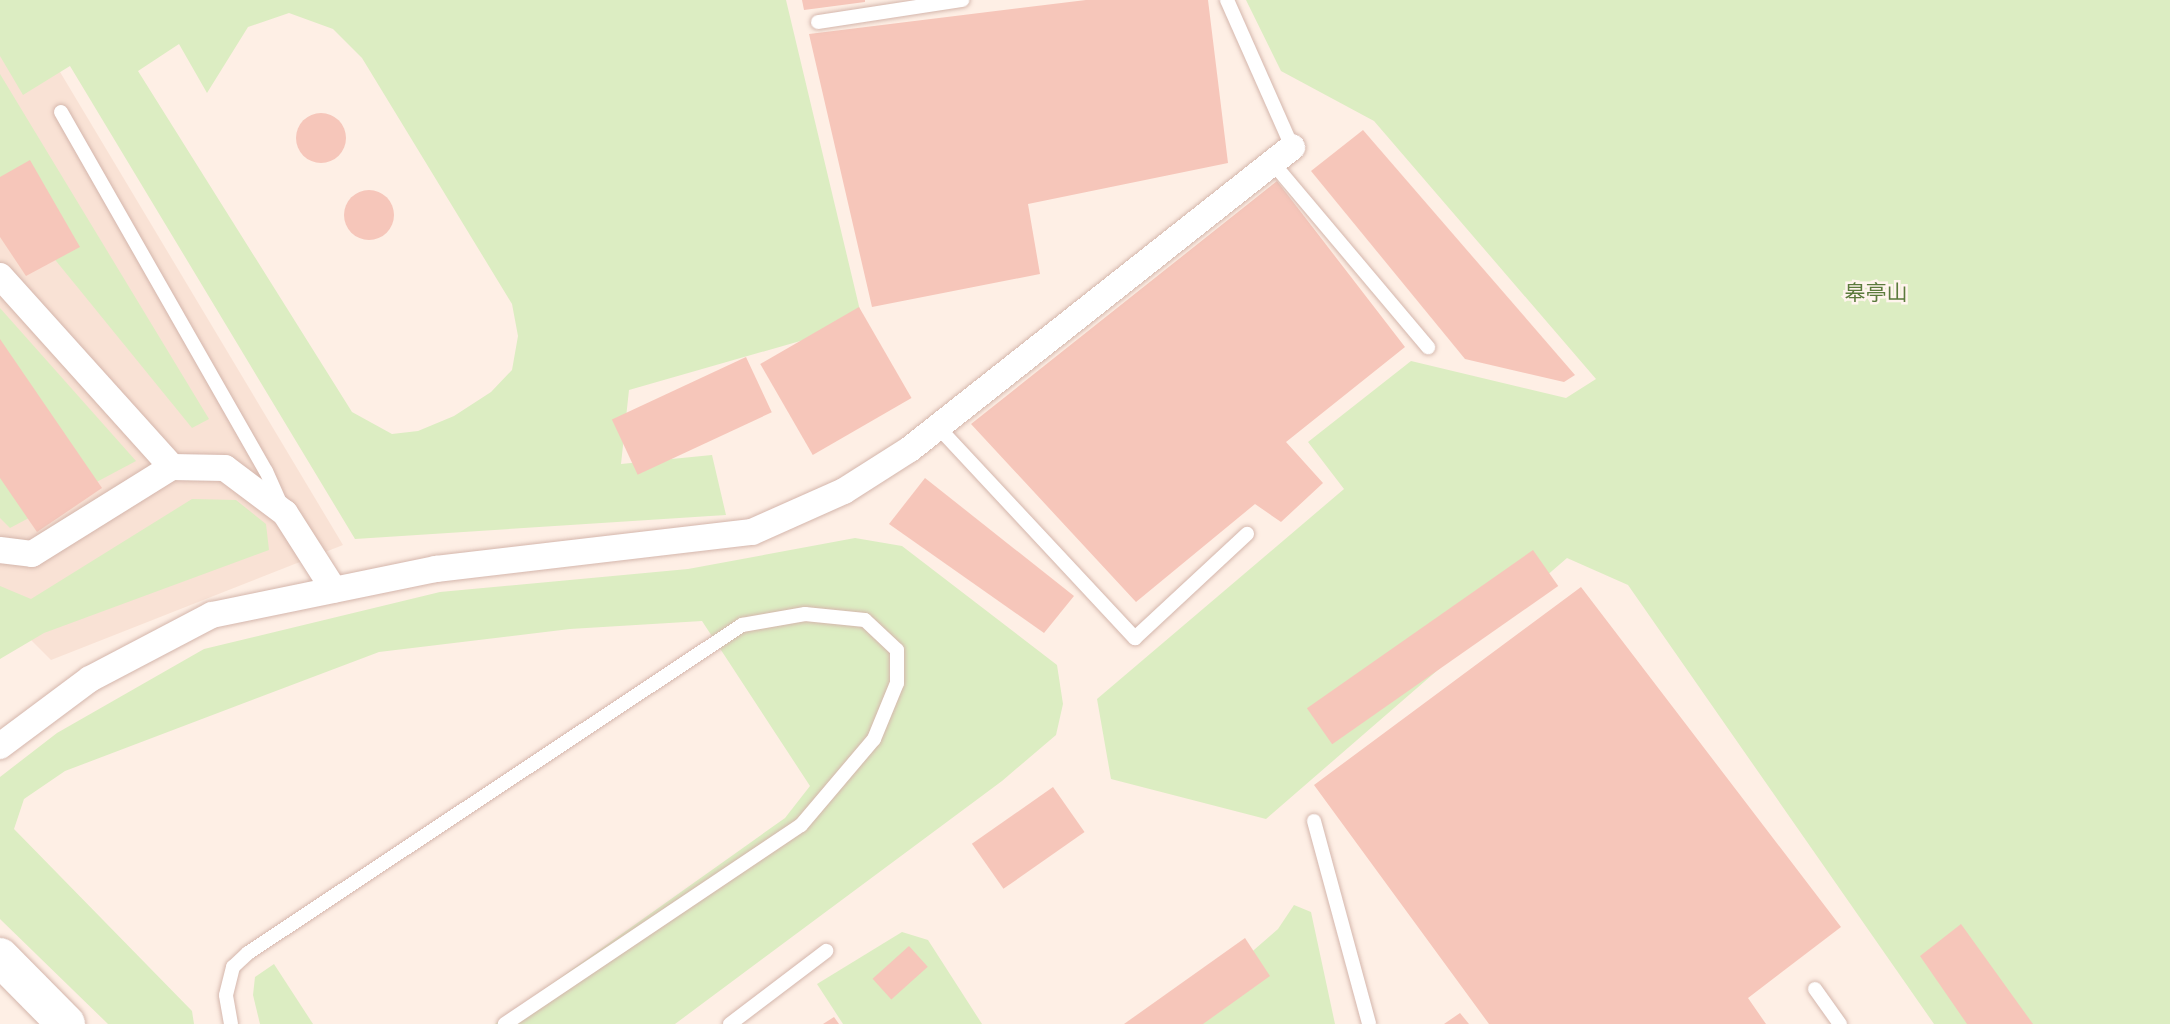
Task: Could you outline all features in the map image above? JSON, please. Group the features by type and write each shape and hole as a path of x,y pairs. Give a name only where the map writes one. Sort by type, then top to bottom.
{"main road":[{"path":"0,957 66,1024"}],"street":[{"path":"0,746 90,679 212,615 436,569 752,532 844,491 938,427 1283,155"},
{"path":"0,276 172,467"},
{"path":"0,550 32,554 172,467 225,468 285,513 334,590"}],"lane":[{"path":"818,22 962,0"},
{"path":"1227,0 1283,155 1428,347"},
{"path":"61,112 267,471 285,513"},
{"path":"938,427 1135,638 1247,534"},
{"path":"231,1024 226,995 233,967 248,953 742,625 805,614 865,620 897,650 897,683 874,739 801,825 505,1024"},
{"path":"1314,821 1369,1024"},
{"path":"730,1024 826,951"},
{"path":"1815,989 1840,1024"}],"shaded area":[{"path":"0,0 17,0 343,545 51,660 0,609"}],"green space":[{"path":"0,0 786,0 863,323 629,390 621,464 712,455 726,515 355,539 70,66 23,95 0,56","holes":["289,13 333,29 362,58 512,304 518,336 512,370 491,392 454,416 418,431 392,434 352,412 138,71 179,44 207,93 248,27"]},
{"name":"皋亭山","path":"1246,0 2170,0 2170,1024 1934,1024 1628,585 1567,558 1266,819 1111,779 1097,699 1344,489 1308,442 1411,361 1566,398 1596,379 1374,121 1281,71"},
{"path":"0,74 209,419 192,428 0,192"},
{"path":"0,308 136,461 10,528 0,518"},
{"path":"192,499 236,500 266,524 269,550 44,633 0,659 0,586 31,599"},
{"path":"855,538 902,546 1057,665 1063,704 1056,735 1002,781 675,1024 495,1024 785,818 810,786 702,621 570,629 379,652 65,771 24,799 14,829 192,1011 194,1024 108,1024 0,919 0,777 57,733 204,649 440,592 688,569"},
{"path":"1294,905 1311,912 1335,1024 1169,1024 1278,929"},
{"path":"902,932 928,940 982,1024 843,1024 817,984"},
{"path":"274,964 313,1024 260,1024 253,995 255,977"}],"building":[{"path":"802,0 865,0 865,2 804,10"},
{"path":"1086,0 1208,0 1228,163 1028,204 1040,274 872,307 809,34"},
{"path":"321,113 338,121 346,138 338,155 321,163 304,155 296,138 304,121"},
{"path":"1363,130 1575,375 1564,382 1465,359 1311,171"},
{"path":"30,160 80,247 26,276 0,237 0,177"},
{"path":"1277,181 1405,347 1286,442 1323,483 1281,522 1255,504 1136,602 971,424"},
{"path":"369,190 386,198 394,215 386,232 369,240 352,232 344,215 352,198"},
{"path":"859,307 912,398 813,455 760,364"},
{"path":"0,339 102,488 37,532 0,478"},
{"path":"746,357 772,412 638,475 612,420"},
{"path":"925,478 1074,596 1044,633 889,524"},
{"path":"1533,550 1558,586 1332,744 1307,708"},
{"path":"1581,587 1841,927 1748,998 1766,1024 1489,1024 1314,785"},
{"path":"1053,787 1085,832 1003,889 972,844"},
{"path":"1961,924 2033,1024 1967,1024 1920,956"},
{"path":"1245,938 1270,976 1203,1024 1124,1024"},
{"path":"909,946 928,967 891,1000 873,979"},
{"path":"1460,1013 1469,1024 1444,1024"},
{"path":"834,1017 839,1024 823,1024"}]}
